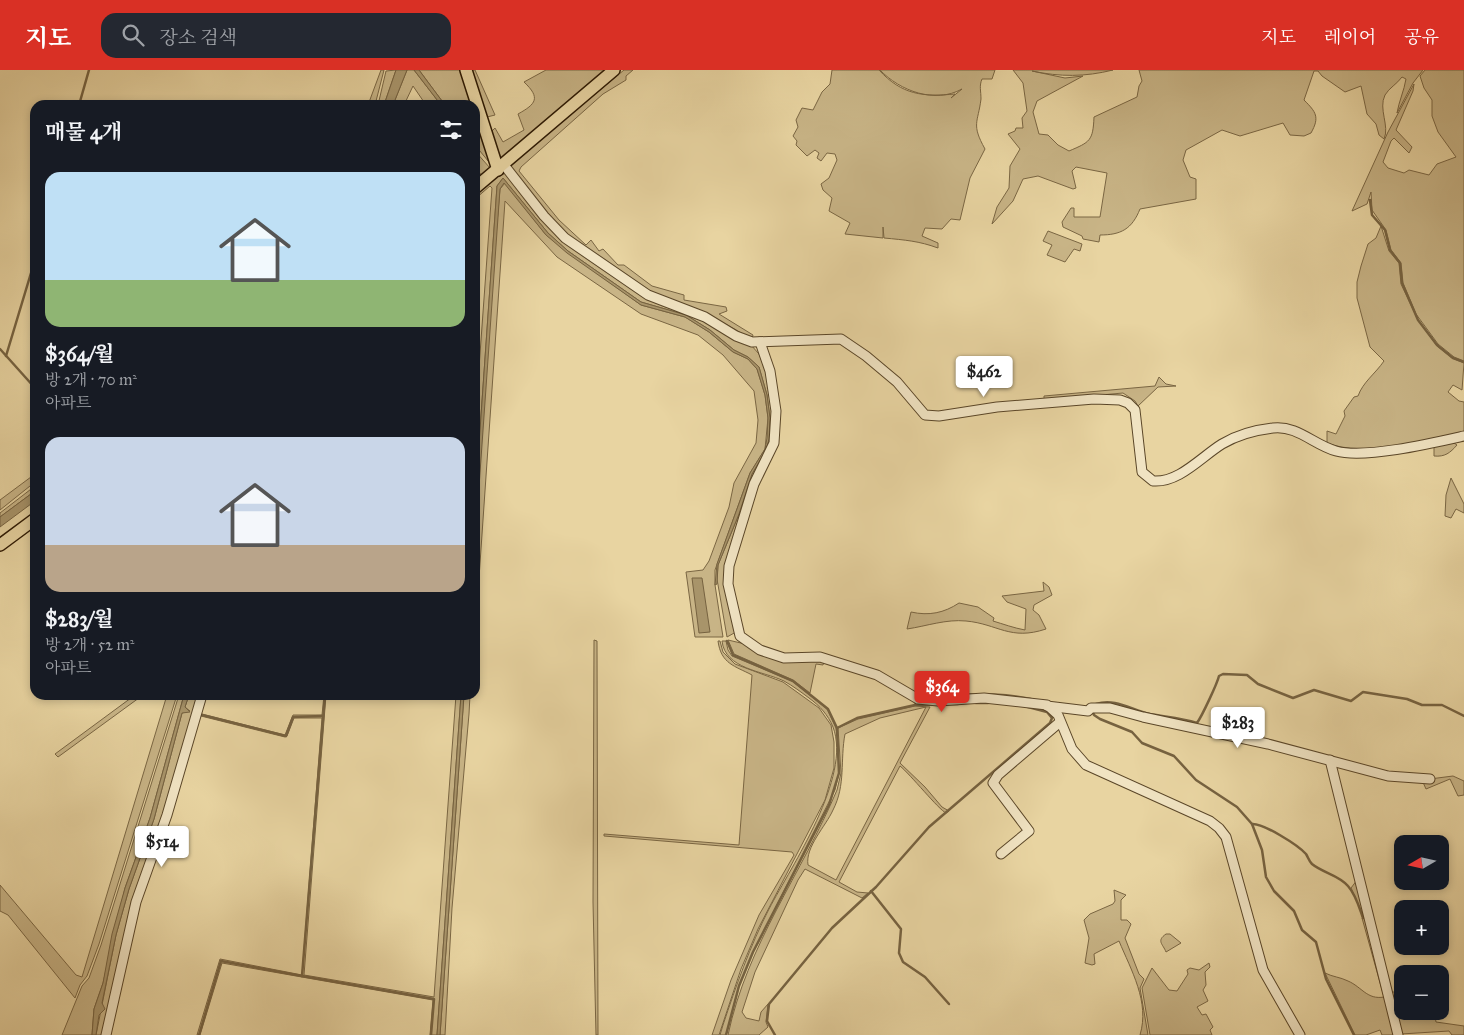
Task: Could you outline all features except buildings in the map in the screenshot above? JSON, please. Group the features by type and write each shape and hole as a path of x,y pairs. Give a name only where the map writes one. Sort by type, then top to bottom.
{"main road":[{"path":"466,70 475,100"},
{"path":"480,184 614,70"},
{"path":"480,116 497,171"},
{"path":"0,545 30,523"}],"street":[{"path":"497,171 565,238 617,275 648,294 705,316 736,336 760,342 842,339 897,382 925,415 940,416 997,407 1094,399 1128,402 1135,410 1142,472 1153,481 1171,479 1222,444 1240,435 1273,428 1288,428 1334,450 1348,453 1398,448 1464,436"},
{"path":"760,342 770,370 776,411 774,443 754,484 729,566 728,584 740,636 760,650 784,658 820,657 877,675 918,699 938,701 984,698 1081,712 1088,711 1091,708 1110,708 1268,744 1388,776 1430,779"},
{"path":"106,1035 136,902 167,815 201,700"},
{"path":"1047,706 1058,715 1072,749 1086,765 1210,821 1226,837 1263,970 1300,1035"},
{"path":"1001,854 1029,831 992,783 1060,722"},
{"path":"1330,760 1398,1035"}],"shaded area":[{"path":"381,70 384,70 376,100 370,100"},
{"path":"396,70 386,100 379,100 386,71"},
{"path":"396,70 407,70 395,100 386,100"},
{"path":"407,70 414,70 437,100 423,100 413,86 406,100 395,100"},
{"path":"414,70 419,70 441,100 437,100"},
{"path":"419,70 463,70 473,100 441,100"},
{"path":"470,70 475,70 495,115 487,117"},
{"path":"546,70 609,70 504,158 501,158 491,132 495,128 503,142 524,130 518,114 532,104 534,97 533,92 524,82"},
{"path":"624,70 633,70 626,76 626,80 603,94 521,167 519,171 559,220 586,245 591,240 599,251 603,249 618,265 624,265 652,286 684,295 684,300 726,307 727,311 719,314 753,335 752,339 704,312 644,289 573,239 551,217 512,170 511,164"},
{"path":"832,70 879,70 896,85 918,93 897,84 880,70 995,70 992,79 982,79 980,86 981,99 977,129 985,149 970,178 960,220 951,219 942,229 925,228 922,236 938,243 938,248 918,242 884,238 883,227 883,238 845,234 850,223 829,211 832,198 823,190 821,184 829,178 837,160 835,154 827,153 821,161 817,158 819,153 815,150 807,156 796,145 797,141 793,136 798,127 796,120 802,108 813,110 822,92 830,84","holes":["962,89 951,98 955,94 943,95"]},
{"path":"1013,70 1113,70 1072,75 1032,71 1065,78 1083,76 1037,101 1033,112 1039,134 1048,135 1058,145 1069,151 1089,140 1093,131 1094,117 1137,97 1142,81 1139,70 1423,70 1413,83 1397,113 1406,79 1402,77 1385,95 1383,100 1386,129 1384,139 1379,135 1376,124 1367,114 1361,86 1345,92 1318,71 1314,71 1304,100 1314,111 1316,119 1311,133 1304,136 1290,135 1283,123 1240,136 1222,130 1186,150 1183,160 1190,177 1196,179 1196,199 1140,209 1133,222 1125,230 1114,234 1100,235 1099,242 1083,239 1082,236 1063,227 1062,222 1071,208 1074,208 1074,217 1100,217 1107,173 1076,167 1072,171 1076,188 1073,189 1038,176 1023,179 1013,201 992,224 997,207 1009,188 1010,166 1020,149 1008,134 1015,131 1016,128 1023,128 1022,118 1027,111 1023,83"},
{"path":"1425,70 1464,70 1464,361 1454,357 1438,344 1416,314 1403,283 1401,263 1391,250 1386,230 1372,210 1371,192 1367,204 1352,211 1388,132 1414,84 1413,91 1396,130 1412,147 1409,153 1394,138 1383,162 1388,168 1404,173 1409,170 1429,175 1437,164 1456,157 1438,132 1432,116 1432,100 1424,88 1420,76"},
{"path":"480,121 495,166 483,177 480,173 480,157 490,168 493,167 480,151"},
{"path":"506,173 543,217 616,276 696,313 751,345 759,354 767,374 773,402 772,443 725,572 736,632 727,637 717,579 718,565 739,514 752,474 766,450 770,418 767,395 759,367 748,357 734,350 710,330 686,315 641,302 568,251 548,233 503,178 497,186 480,430 480,354 492,188 490,186 480,195 480,189 496,177"},
{"path":"503,178 548,233 568,251 641,302 686,315 710,330 734,350 748,357 759,367 767,395 770,418 769,439 766,450 752,474 739,514 718,565 717,584 715,585 717,564 750,473 765,449 768,418 765,395 757,369 748,359 733,352 709,332 685,317 641,305 567,253 546,235 504,183 500,189 480,473 480,430 497,186"},
{"path":"505,183 546,235 641,305 685,317 709,332 733,352 748,359 757,369 765,395 768,418 765,449 750,473 715,570 715,585 723,637 695,637 686,572 703,570 709,561 729,507 734,483 756,443 758,420 754,391 723,355 698,335 641,314 557,257 505,201 480,564 480,468 500,189"},
{"path":"1381,226 1389,251 1399,263 1401,284 1418,320 1437,346 1452,358 1464,363 1462,390 1453,385 1448,392 1459,401 1464,402 1464,432 1395,446 1359,449 1342,447 1327,443 1327,431 1336,434 1345,416 1344,411 1354,397 1358,396 1366,382 1384,361 1370,347 1357,298 1357,282 1368,244 1376,238"},
{"path":"1048,231 1082,244 1080,251 1074,249 1065,262 1047,255 1052,245 1043,241"},
{"path":"1159,377 1166,384 1176,386 1158,387 1138,406 1135,401 1123,393 1044,400 1044,396 1155,386"},
{"path":"1451,441 1457,445 1452,450 1444,455 1434,456 1434,444"},
{"path":"30,478 30,486 0,510 0,500"},
{"path":"1451,478 1464,504 1464,513 1456,509 1451,518 1445,516 1446,495"},
{"path":"30,490 30,495 0,517 0,513"},
{"path":"30,495 30,505 0,527 0,517"},
{"path":"692,578 702,578 710,632 699,633"},
{"path":"1043,582 1049,587 1052,595 1034,605 1033,610 1039,615 1046,629 1034,632 1013,633 977,623 959,621 907,629 911,612 936,613 959,603 978,607 994,618 993,621 1025,630 1026,609 1007,602 1002,596 1044,591"},
{"path":"594,640 597,641 598,1035 596,1035 593,902"},
{"path":"728,640 745,644 756,651 824,662 823,665 816,664 810,693 793,680 734,654"},
{"path":"718,641 720,641 723,652 735,664 783,682 819,708 831,725 834,742 834,768 825,800 758,929 741,969 719,1035 712,1035 731,980 759,915 794,855 792,852 604,836 604,834 739,845 752,675 730,663 722,655"},
{"path":"722,641 726,641 732,656 792,681 827,709 836,728 839,773 835,790 753,952 739,985 726,1035 720,1035 733,996 762,923 817,820 827,795 834,770 837,747 833,727 817,704 784,681 737,663 730,658"},
{"path":"128,700 136,700 58,757 55,754"},
{"path":"165,700 175,700 99,944 87,976 80,985 75,998 8,915 0,911 0,885 76,975 82,977"},
{"path":"177,700 183,700 150,818 125,888 103,983 94,1009 92,1035 62,1035 82,986 89,978"},
{"path":"183,700 187,700 185,707 190,712 182,713 154,819 129,889 116,935 102,1003 105,1009 99,1015 96,1035 92,1035 94,1009 103,983 112,934 125,888 150,818"},
{"path":"187,700 198,700 103,1035 96,1035 116,935 129,889 154,819 182,713 190,711 185,707"},
{"path":"324,700 326,700 304,975 434,997 456,700 461,700 437,1035 430,1035 433,1000 222,963 200,1035 197,1035 220,959 302,975 322,718 294,718 285,737 197,715 198,713 285,735 293,715 322,715"},
{"path":"461,700 464,700 440,1035 437,1035"},
{"path":"464,700 470,700 452,908 445,1035 440,1035"},
{"path":"915,706 930,707 900,763 925,787 942,807 949,811 946,813 942,810 900,766 839,882 857,892 868,893 862,898 805,869 755,972 742,1012 746,1018 759,1021 761,1012 768,1004 766,1022 768,1027 759,1035 728,1035 748,970 837,790 841,773 838,728 858,719","holes":["926,707 836,880 808,865 808,858 813,844 830,816 840,791 845,734 880,718"]},
{"path":"1453,776 1464,781 1464,795 1458,796 1450,779 1426,789 1422,780"},
{"path":"1357,880 1396,1035 1382,1035 1380,1030 1366,1035 1355,1035 1325,973 1348,981 1373,997 1384,997 1362,918 1364,917 1351,888"},
{"path":"1114,890 1126,895 1121,900 1121,920 1127,920 1131,924 1125,938 1139,974 1144,979 1140,988 1148,1035 1140,1035 1143,1010 1141,998 1134,975 1119,941 1094,954 1095,964 1085,963 1089,938 1084,920 1090,914 1113,904 1115,901"},
{"path":"1166,934 1170,934 1181,943 1166,952 1161,939"},
{"path":"1209,963 1210,967 1205,972 1206,985 1203,990 1208,1001 1197,1007 1202,1015 1206,1014 1213,1027 1210,1030 1212,1035 1150,1035 1142,988 1152,968 1169,990 1177,991 1188,974 1187,970 1190,968 1199,970"},
{"path":"1390,992 1394,992 1394,1007"},
{"path":"1397,1020 1436,1020 1436,1022 1464,1026 1464,1035 1452,1035 1449,1031 1401,1034"}],"waterway":[{"path":"80,100 89,70"},
{"path":"1370,200 1372,215 1385,230 1390,250 1400,263 1402,283 1418,320 1437,345 1453,358 1464,362"},
{"path":"6,356 30,276"},
{"path":"0,349 30,382"},
{"path":"726,1035 739,986 753,952 829,805 839,773 837,728 828,709 793,681 733,655 727,641"},
{"path":"1096,704 1117,703 1150,714 1197,723 1219,676 1223,674 1247,675 1258,684 1293,698 1314,690 1351,701 1363,692 1407,699 1422,705 1442,705 1464,716"},
{"path":"922,695 990,694 1031,699"},
{"path":"199,1035 221,961 302,976 325,700"},
{"path":"837,728 857,718 915,705 917,701"},
{"path":"976,703 988,703"},
{"path":"916,705 958,704"},
{"path":"775,1035 767,1021 769,1004 832,928 876,887 929,827 1050,723 1052,718 1047,712 1028,707"},
{"path":"1092,710 1094,715 1100,719 1132,732 1142,743 1174,756 1196,780 1237,807 1252,824 1262,850 1266,877 1274,891 1294,911 1302,930 1316,942 1326,979 1354,1035"},
{"path":"198,714 286,736 293,717 323,716"},
{"path":"1252,824 1264,827 1288,840 1302,850 1312,864 1344,882 1353,893 1363,918"},
{"path":"871,891 901,929 899,953 903,962 925,977 949,1004"},
{"path":"302,976 434,999 431,1035"}]}
